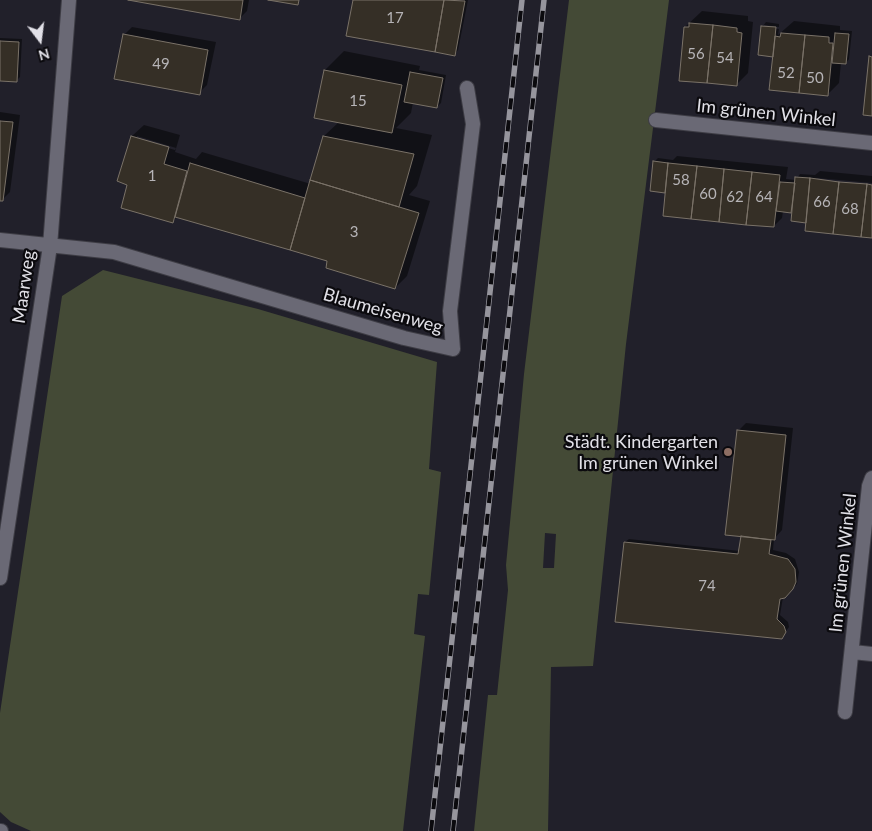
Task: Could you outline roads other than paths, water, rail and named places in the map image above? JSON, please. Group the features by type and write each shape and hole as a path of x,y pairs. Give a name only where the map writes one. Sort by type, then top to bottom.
{"street":[{"name":"Maarweg","path":"0,578 50,246 69,0"},
{"name":"Blaumeisenweg","path":"50,246 114,252 404,338 453,349 450,311 473,124 468,88"},
{"name":"Im grünen Winkel","path":"656,120 872,143"},
{"path":"0,240 50,246"},
{"name":"Im grünen Winkel","path":"845,712 872,478"},
{"name":"Im grünen Winkel","path":"853,652 872,654"}],"railway":[{"path":"431,831 522,0"},
{"path":"453,831 544,0"}],"place":[{"name":"Städt. Kindergarten Im grünen Winkel","path":"728,452"}]}
